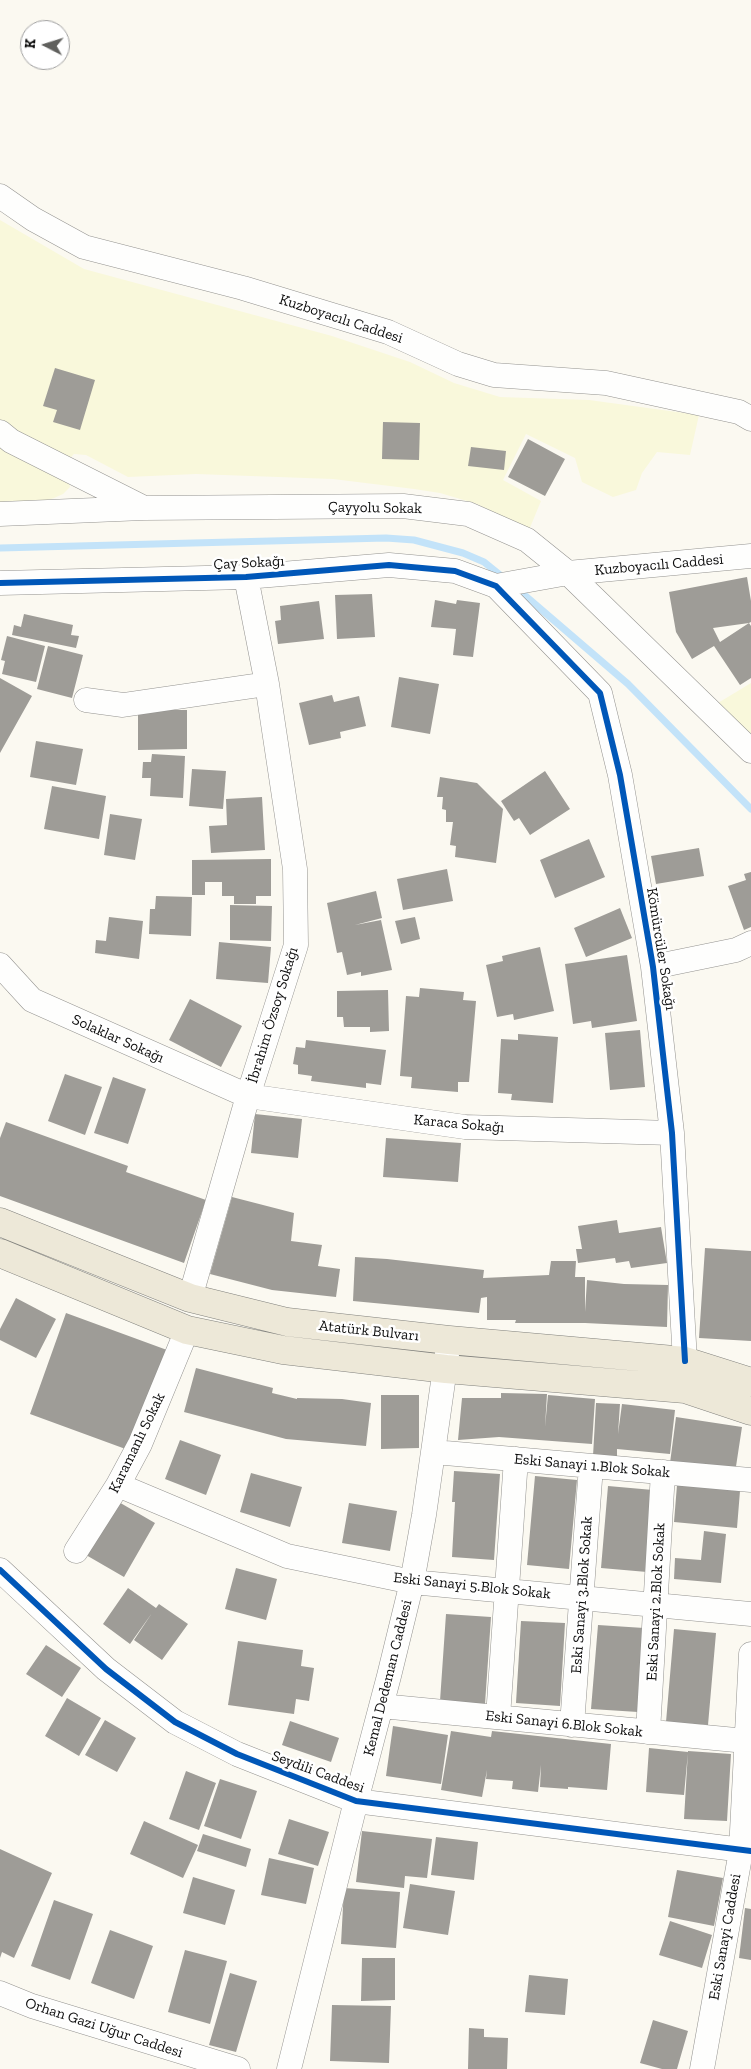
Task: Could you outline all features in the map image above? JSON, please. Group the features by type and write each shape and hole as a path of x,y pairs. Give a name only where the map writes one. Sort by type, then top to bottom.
{"main road":[{"name":"Atatürk Bulvarı","path":"0,1222 190,1298 286,1322 449,1340 685,1361 751,1382"},
{"name":"Atatürk Bulvarı","path":"0,1253 187,1330 283,1350 446,1369 685,1389 751,1411"}],"street":[{"name":"Kuzboyacılı Caddesi","path":"0,196 33,219 84,247 243,288 388,332 458,364 494,374 606,383 739,412 751,419"},
{"path":"0,432 11,441 143,508"},
{"name":"Çayyolu Sokak","path":"0,514 143,508 403,506 468,514 527,540 568,573 751,751"},
{"name":"Kuzboyacılı Caddesi","path":"496,586 568,573 751,556"},
{"name":"Çay Sokağı","path":"2,587 246,577 389,565 455,571 496,586"},
{"name":"İbrahim Özsoy Sokağı","path":"190,1298 248,1096 296,945 295,869 267,684 246,577"},
{"name":"Kömürcüler Sokağı","path":"496,586 600,693 620,775 653,967 672,1133 685,1361"},
{"path":"86,700 123,705 267,684"},
{"path":"653,967 729,952 751,943"},
{"name":"Solaklar Sokağı","path":"0,964 32,1000 248,1096"},
{"name":"Karaca Sokağı","path":"248,1096 465,1127 672,1133"},
{"name":"Karamanlı Sokak","path":"76,1551 118,1485 140,1444 187,1330"},
{"name":"Kemal Dedeman Caddesi","path":"289,2069 412,1582 434,1452 449,1340"},
{"name":"Eski Sanayi 1.Blok Sokak","path":"434,1452 751,1480"},
{"path":"498,1717 516,1459"},
{"name":"Eski Sanayi 3.Blok Sokak","path":"572,1724 583,1598 591,1466"},
{"name":"Eski Sanayi 2.Blok Sokak","path":"648,1732 663,1472"},
{"name":"Eski Sanayi 5.Blok Sokak","path":"118,1485 287,1556 412,1582 751,1614"},
{"name":"Seydili Caddesi","path":"2,1576 106,1669 175,1722 237,1754 356,1801 746,1851"},
{"name":"Eski Sanayi Caddesi","path":"702,2069 746,1851 746,1741 751,1654"},
{"name":"Eski Sanayi 6.Blok Sokak","path":"381,1706 746,1741"},
{"name":"Orhan Gazi Uğur Caddesi","path":"0,1993 32,2006 238,2069"}],"green space":[{"path":"0,220 84,269 332,336 410,362 454,383 500,397 589,400 699,415 690,455 657,452 642,473 636,490 613,497 582,482 575,458 526,434 503,480 541,501 529,530 477,504 440,493 333,479 196,474 128,477 86,455 74,454 69,459 14,433 0,420"},
{"path":"0,444 68,480 70,487 63,494 41,502 0,504"},
{"path":"751,683 751,736 718,703"}],"building":[{"path":"55,368 95,380 80,430 53,422 57,410 43,406"},
{"path":"383,422 420,423 419,460 382,459"},
{"path":"528,439 565,459 545,496 508,477"},
{"path":"471,447 506,451 504,470 468,466"},
{"path":"747,577 751,601 751,622 749,623 751,626 751,678 740,685 714,646 692,659 676,632 669,592","holes":["749,623 720,642 713,628"]},
{"path":"372,594 375,637 337,639 335,595"},
{"path":"435,600 456,604 457,600 480,603 473,657 453,655 456,629 431,627"},
{"path":"319,601 324,639 278,644 275,621 281,620 280,606"},
{"path":"24,614 73,625 71,635 79,636 76,648 12,635 14,625 21,627"},
{"path":"7,636 45,646 36,682 2,674 5,661 1,660"},
{"path":"48,646 83,655 72,698 37,689"},
{"path":"399,677 439,684 430,734 391,727"},
{"path":"0,678 32,696 0,753"},
{"path":"332,695 334,702 359,696 366,726 340,732 341,738 309,745 299,703"},
{"path":"138,710 187,710 187,749 138,750"},
{"path":"36,741 83,749 76,785 30,777"},
{"path":"152,754 185,756 183,798 150,796 151,778 142,778 143,762 151,762"},
{"path":"192,769 226,771 223,809 189,806"},
{"path":"545,771 570,809 530,835 519,818 514,821 501,801"},
{"path":"440,777 477,783 503,809 496,863 455,857 456,846 450,845 453,822 446,822 446,810 442,809 443,797 437,797"},
{"path":"52,786 106,796 99,839 44,829"},
{"path":"262,797 265,850 211,853 209,826 227,825 226,799"},
{"path":"110,814 142,819 135,860 104,855"},
{"path":"589,839 605,877 555,898 540,860"},
{"path":"699,848 704,876 656,884 651,856"},
{"path":"271,859 271,896 256,896 256,904 234,904 234,896 222,896 222,882 205,882 205,895 192,895 192,860"},
{"path":"447,869 453,901 403,910 397,879"},
{"path":"751,872 751,927 744,930 728,886 746,880 744,874"},
{"path":"376,891 382,918 355,925 381,920 392,970 361,976 361,972 347,975 342,952 337,953 327,903"},
{"path":"156,896 192,897 191,936 149,934 150,909 155,909"},
{"path":"230,905 272,906 271,941 230,940"},
{"path":"620,908 632,938 586,957 574,928"},
{"path":"109,917 143,921 139,959 95,953 96,940 106,941"},
{"path":"415,917 420,939 401,944 395,921"},
{"path":"219,942 271,947 268,983 216,979"},
{"path":"540,947 554,1011 514,1020 513,1014 497,1017 486,965 503,961 502,956"},
{"path":"627,955 637,1021 592,1028 591,1021 573,1024 565,964"},
{"path":"420,988 464,992 463,1000 476,1001 469,1082 458,1082 458,1092 411,1088 412,1077 400,1076 406,996 419,997"},
{"path":"388,990 389,1031 370,1032 370,1027 344,1027 343,1017 337,1017 337,991"},
{"path":"190,999 242,1026 221,1067 169,1040"},
{"path":"640,1030 645,1087 610,1090 605,1033"},
{"path":"518,1034 558,1037 553,1103 511,1100 512,1094 498,1093 501,1039 518,1040"},
{"path":"306,1040 386,1050 381,1085 366,1083 366,1088 311,1081 312,1076 298,1074 298,1065 293,1064 296,1047 305,1048"},
{"path":"65,1074 102,1087 85,1135 48,1121"},
{"path":"113,1077 146,1089 128,1144 94,1133"},
{"path":"255,1114 302,1119 298,1158 251,1153"},
{"path":"6,1122 128,1166 126,1172 206,1200 184,1263 0,1196 0,1138"},
{"path":"386,1138 461,1143 458,1182 383,1177"},
{"path":"232,1197 294,1213 291,1241 322,1245 318,1266 340,1269 336,1297 272,1290 210,1274"},
{"path":"617,1220 619,1233 661,1227 667,1263 631,1268 629,1261 616,1263 615,1258 578,1263 576,1249 582,1249 578,1226"},
{"path":"705,1248 751,1251 751,1341 699,1338"},
{"path":"355,1257 484,1270 483,1278 549,1275 551,1261 576,1261 575,1277 585,1277 585,1312 587,1280 624,1284 668,1285 667,1327 585,1323 515,1323 516,1320 487,1320 487,1297 481,1298 479,1313 353,1301"},
{"path":"16,1298 56,1319 36,1358 0,1340 0,1329"},
{"path":"66,1313 167,1350 131,1451 30,1414"},
{"path":"196,1368 273,1388 272,1393 297,1399 342,1399 371,1403 366,1446 286,1439 184,1412"},
{"path":"501,1393 547,1394 545,1427 548,1395 595,1399 592,1444 499,1437 458,1440 462,1398 501,1398"},
{"path":"381,1395 419,1395 419,1448 381,1449"},
{"path":"596,1403 620,1404 618,1434 622,1404 675,1410 670,1454 617,1449 617,1457 593,1456"},
{"path":"676,1417 742,1427 735,1473 670,1463"},
{"path":"180,1440 221,1455 206,1495 165,1479"},
{"path":"454,1471 500,1474 494,1560 452,1557 455,1502 452,1502"},
{"path":"251,1473 302,1487 290,1527 240,1512"},
{"path":"535,1476 577,1480 569,1569 527,1565"},
{"path":"677,1485 740,1491 737,1528 674,1522"},
{"path":"608,1486 653,1490 647,1572 601,1568"},
{"path":"117,1501 155,1523 124,1577 86,1555"},
{"path":"349,1503 397,1511 390,1551 342,1543"},
{"path":"704,1531 726,1534 721,1583 674,1579 675,1558 701,1560"},
{"path":"236,1568 277,1579 266,1620 225,1609"},
{"path":"128,1588 156,1608 159,1604 188,1624 162,1660 134,1640 152,1613 130,1644 103,1624"},
{"path":"446,1614 491,1617 485,1704 440,1701"},
{"path":"521,1621 565,1623 560,1706 516,1703"},
{"path":"598,1625 644,1628 638,1712 591,1709"},
{"path":"674,1629 716,1633 708,1725 666,1722"},
{"path":"238,1641 303,1650 301,1666 314,1668 309,1701 296,1699 294,1714 228,1705"},
{"path":"46,1645 81,1668 62,1697 26,1674"},
{"path":"67,1698 101,1718 79,1756 45,1736"},
{"path":"105,1720 136,1738 117,1772 85,1755"},
{"path":"290,1721 339,1738 331,1762 282,1745"},
{"path":"393,1726 448,1735 441,1784 386,1776"},
{"path":"451,1731 491,1737 492,1731 611,1744 607,1790 540,1787 541,1765 538,1792 512,1789 513,1781 486,1779 487,1770 482,1797 441,1790"},
{"path":"649,1748 688,1752 684,1795 646,1792"},
{"path":"688,1751 731,1754 727,1821 684,1819"},
{"path":"186,1771 216,1783 199,1830 169,1819"},
{"path":"220,1779 257,1791 241,1839 204,1826"},
{"path":"289,1819 329,1832 318,1866 278,1854"},
{"path":"144,1821 198,1845 183,1878 130,1854"},
{"path":"362,1831 432,1839 427,1878 405,1876 404,1888 356,1882"},
{"path":"203,1834 251,1849 246,1867 197,1851"},
{"path":"436,1837 478,1842 474,1880 431,1875"},
{"path":"0,1849 52,1873 14,1958 2,1952 0,1958"},
{"path":"269,1858 314,1868 306,1904 261,1895"},
{"path":"677,1870 723,1878 714,1926 668,1917"},
{"path":"193,1877 235,1890 225,1925 183,1913"},
{"path":"410,1884 455,1891 448,1935 403,1928"},
{"path":"344,1888 400,1892 396,1948 341,1944"},
{"path":"54,1900 93,1914 70,1980 31,1966"},
{"path":"745,1908 751,1909 751,1960 739,1958"},
{"path":"670,1921 712,1935 702,1968 659,1955"},
{"path":"110,1930 153,1946 134,1999 91,1983"},
{"path":"185,1950 227,1961 210,2024 168,2012"},
{"path":"362,1958 395,1958 395,2000 361,2001"},
{"path":"230,1973 257,1981 236,2052 209,2045"},
{"path":"529,1975 568,1979 565,2015 525,2012"},
{"path":"332,2005 391,2006 389,2063 330,2061"},
{"path":"653,2020 688,2031 677,2069 662,2069 640,2063"},
{"path":"469,2028 484,2029 484,2037 508,2038 507,2069 468,2069"}],"waterway":[{"path":"0,548 386,538 414,540 463,553 484,562 505,579"},
{"path":"515,587 628,684 751,809"}],"cycle path":[{"path":"0,583 246,577 389,565 455,571 496,586 600,693 620,775 653,967 672,1133 685,1361"},
{"path":"0,1570 106,1669 175,1722 237,1754 356,1801 751,1851"}]}
